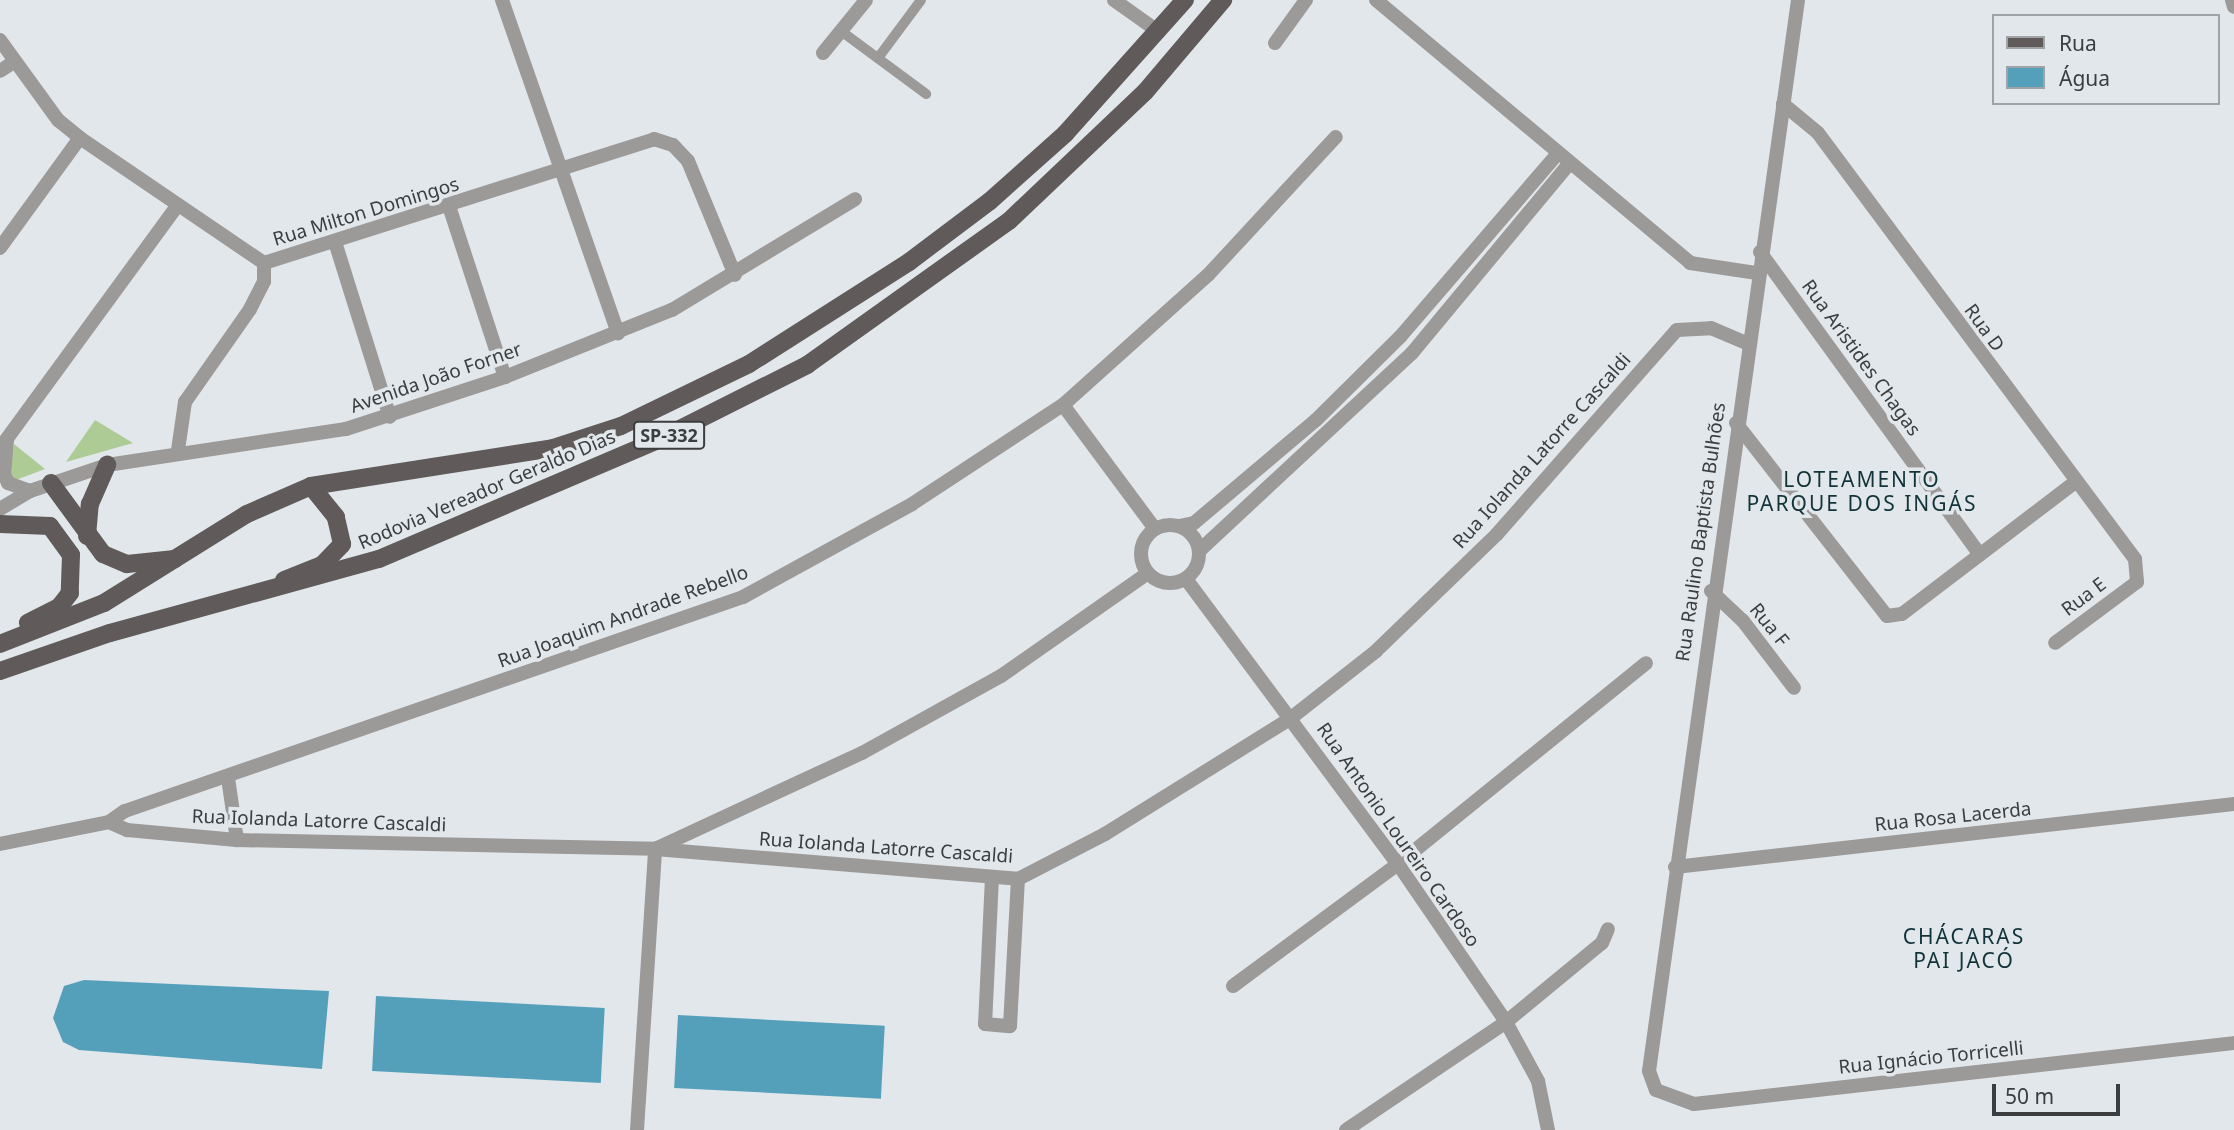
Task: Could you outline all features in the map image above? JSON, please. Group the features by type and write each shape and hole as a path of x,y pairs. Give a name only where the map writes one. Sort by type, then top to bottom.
{"main road":[{"name":"Rodovia Vereador Geraldo Dias","path":"0,643 104,603 182,558 247,514 311,486 553,448 621,426 749,364 909,262 990,201 1065,134 1185,0"},
{"name":"Rodovia Vereador Geraldo Dias","path":"0,671 110,633 268,593 379,559 660,439 807,365 1009,221 1145,92 1223,0"},
{"path":"87,536 89,504 107,465"},
{"path":"51,483 87,536 103,554 127,564 182,558"},
{"path":"268,593 322,565 342,544 336,517 311,486"},
{"path":"0,524 50,526 71,555 74,576 59,607 13,629 0,643"}],"street":[{"path":"502,0 618,333"},
{"path":"823,53 866,0"},
{"path":"1114,0 1159,32"},
{"path":"1275,43 1307,0"},
{"path":"1376,0 1690,263 1757,273"},
{"name":"Rua Raulino Baptista Bulhões","path":"1648,1071 1711,591 1798,0"},
{"path":"2232,0 2234,7"},
{"name":"Rua Milton Domingos","path":"0,40 14,62 80,138 264,263 336,244 634,142 673,145 702,191 735,275"},
{"path":"0,71 14,62"},
{"name":"Rua D","path":"1783,104 1818,133 2074,483 2135,559 2137,582"},
{"name":"Rua Joaquim Andrade Rebello","path":"0,844 109,822 743,597 912,504 1063,405 1208,275 1336,137"},
{"path":"0,248 80,138"},
{"path":"1564,158 1412,353 1199,551 1186,579 1161,582 1148,573 1142,549 1155,529 1194,523 1353,383 1564,158"},
{"name":"Avenida João Forner","path":"0,509 30,491 107,465 178,450 346,429 390,417 505,377 618,333 735,275 855,198"},
{"path":"30,491 4,474 4,443 177,206"},
{"path":"449,206 505,377"},
{"path":"336,244 390,417"},
{"name":"Rua Aristides Chagas","path":"1760,252 1979,555"},
{"path":"178,450 182,409 250,309 264,281 264,263"},
{"name":"Rua Iolanda Latorre Cascaldi","path":"109,822 127,830 237,840 655,849 1018,879 1105,834 1291,718 1376,651 1497,534 1676,330 1711,328 1746,343"},
{"path":"1063,405 1155,529"},
{"path":"1736,423 1874,605 1887,616 1902,614 2074,483"},
{"path":"1179,526 1199,551"},
{"path":"637,1130 655,849 862,753 978,688 1082,624 1148,573"},
{"name":"Rua Antonio Loureiro Cardoso","path":"1186,579 1398,863 1506,1022 1538,1081 1548,1130"},
{"name":"Rua E","path":"2055,643 2137,582"},
{"name":"Rua F","path":"1711,591 1794,688"},
{"path":"1233,986 1398,863 1646,663"},
{"path":"228,778 237,840"},
{"name":"Rua Rosa Lacerda","path":"1675,867 2234,804"},
{"path":"992,877 985,1024 1010,1026 1018,879"},
{"path":"1346,1130 1506,1022 1602,943 1608,929"},
{"name":"Rua Ignácio Torricelli","path":"1648,1071 1656,1090 1694,1104 2234,1043"}],"lane":[{"path":"878,58 921,0"},
{"path":"841,30 926,94"}],"green space":[{"path":"95,420 133,443 66,462"},
{"path":"14,444 45,469 8,483"}],"water":[{"path":"84,980 329,991 322,1069 79,1050 63,1042 53,1018 64,986"},
{"path":"376,996 605,1008 601,1083 372,1071"},
{"path":"678,1015 885,1026 881,1099 674,1088"}],"district":[{"name":"LOTEAMENTO PARQUE DOS INGÁS","path":"1862,491"},
{"name":"CHÁCARAS PAI JACÓ","path":"1964,948"}]}
